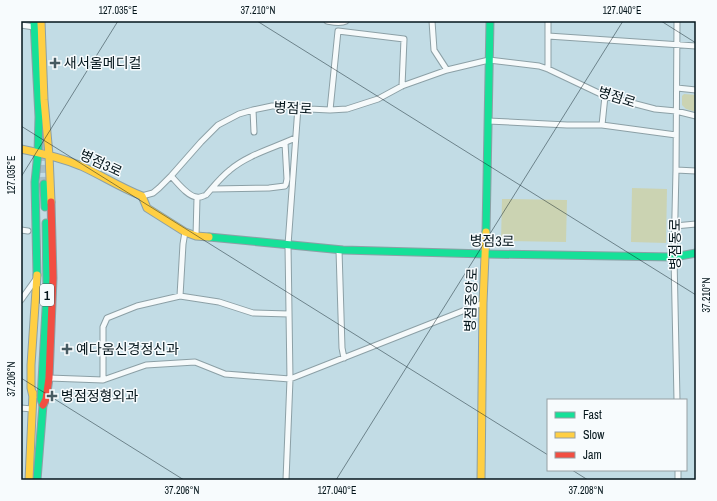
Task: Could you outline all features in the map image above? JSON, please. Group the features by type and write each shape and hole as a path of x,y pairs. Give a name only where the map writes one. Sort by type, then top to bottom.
{"main road":[{"path":"41,21 44,100 49,155 53,278 49,378 46,399 43,405"},
{"name":"병점중앙로","path":"481,480 483,303 486,254 488,60 490,21"},
{"path":"32,397 31,364 37,279 39,184 39,117 34,24"},
{"name":"병점3로","path":"21,149 49,155 80,166 128,189 142,196 147,208 185,232 196,236 340,250 486,254 674,256 696,253"},
{"path":"39,184 37,178 42,175 49,178"},
{"name":"1","path":"29,480 32,397 35,388 40,271 39,184"},
{"name":"1","path":"37,480 43,405 41,399 47,291 46,216 39,184"}],"street":[{"path":"327,21 346,21"},
{"path":"432,21 434,50 447,70"},
{"path":"548,21 548,68"},
{"name":"병점동로","path":"677,21 674,256 677,399"},
{"path":"21,25 34,24"},
{"path":"330,110 338,30 404,39 402,86"},
{"path":"548,36 696,46"},
{"name":"병점로","path":"142,196 153,193 172,176 201,142 218,125 238,114 272,106 330,110 347,109 378,99 402,86 447,70 488,60 548,68 605,96 654,108 696,116"},
{"path":"677,88 696,90"},
{"path":"602,125 605,96"},
{"path":"286,480 290,379 288,245 298,107"},
{"path":"254,110 254,132"},
{"path":"488,121 567,125 602,125 676,135"},
{"path":"172,176 186,192 197,198 206,195 230,169 254,155 295,138"},
{"path":"212,188 269,188 284,186 287,179 285,143"},
{"path":"676,170 696,171"},
{"path":"196,236 197,198"},
{"path":"675,226 696,224"},
{"path":"21,230 28,231"},
{"path":"180,296 185,232"},
{"path":"340,250 342,348 344,358"},
{"path":"21,300 37,279"},
{"path":"103,380 103,327 108,318 137,306 180,296 219,302 253,313 289,314"},
{"path":"49,378 103,380 146,365 195,362 225,374 290,379 483,303"},
{"path":"21,408 32,409"}],"green space":[{"path":"684,94 696,95 696,112 686,109 682,105 682,96"},
{"path":"632,188 667,189 666,243 631,242"},
{"path":"502,199 567,200 566,242 501,241"}],"tunnel":[{"path":"42,129 44,184"}],"traffic: fast":[{"path":"34,21 39,117 35,182 37,275"},
{"path":"486,232 490,21"},
{"path":"44,184 45,207"},
{"path":"37,480 43,405 41,399 47,291 46,223"},
{"path":"209,237 343,250 674,257 696,253"}],"traffic: slow":[{"path":"41,21 44,100 49,155 51,202"},
{"path":"21,149 51,156 81,166 142,196 147,208 185,232 196,236 209,237"},
{"path":"481,480 483,303 486,232"},
{"path":"33,397 31,388 31,365 37,275"},
{"path":"29,480 33,393"}],"traffic: jam":[{"path":"43,405 46,399 49,378 53,278 51,202"}],"place":[{"name":"새서울메디컬","path":"55,63"},
{"name":"예다움신경정신과","path":"67,349"},
{"name":"병점정형외과","path":"52,396"}]}
